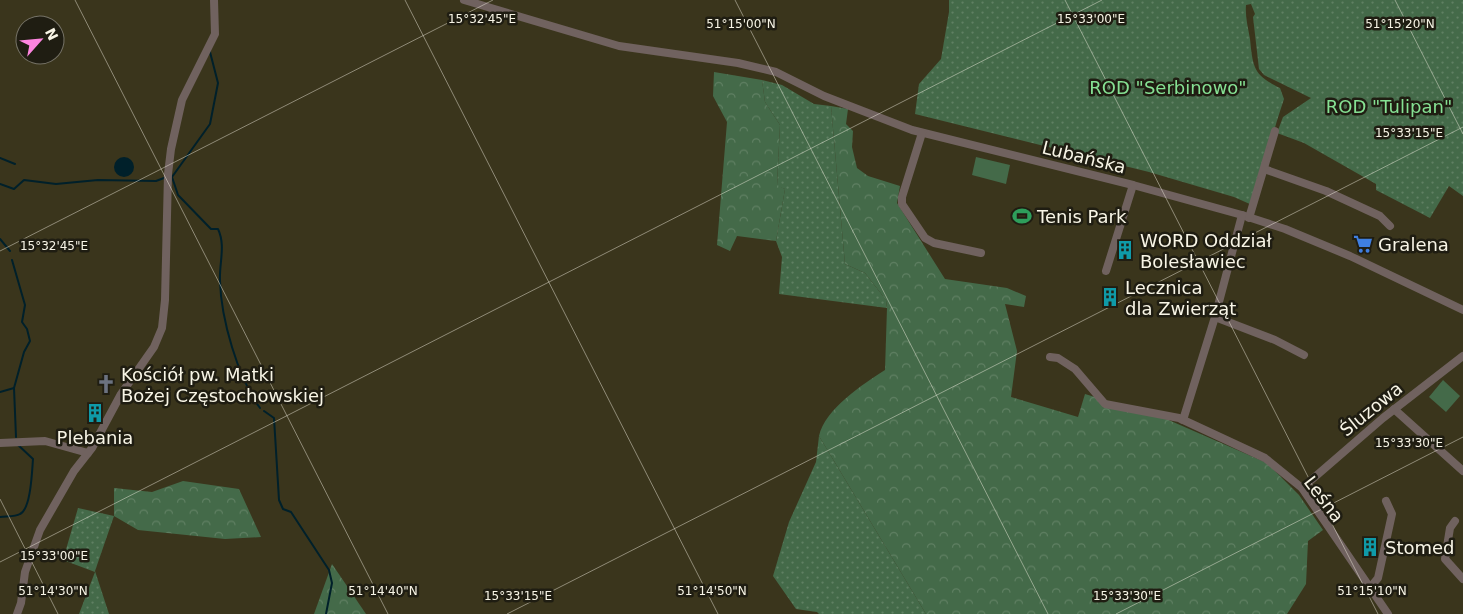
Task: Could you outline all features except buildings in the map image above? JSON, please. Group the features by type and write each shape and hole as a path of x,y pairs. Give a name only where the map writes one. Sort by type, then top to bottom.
{"street":[{"path":"17,614 21,604 27,567 40,530 74,471 88,453 121,394 154,348 162,328 166,292 168,174 171,149 182,100 215,34 214,0"},
{"name":"Lubańska","path":"464,0 619,46 738,63 776,72 824,96 912,130 1133,185 1285,229 1350,256 1463,310"},
{"path":"1183,420 1245,217 1264,169 1275,131"},
{"path":"922,133 902,197 902,204 925,238 934,243 981,253"},
{"path":"1264,169 1326,191 1380,216 1390,226"},
{"path":"1106,271 1133,185"},
{"path":"1215,317 1275,340 1304,355"},
{"name":"Śluzowa","path":"1302,488 1394,409 1463,356"},
{"name":"Leśna","path":"1050,357 1058,358 1076,369 1105,404 1135,408 1183,420 1265,458 1302,488 1369,589 1388,614"},
{"path":"1394,409 1463,471"},
{"path":"0,442 45,441 88,453"},
{"path":"1369,589 1378,578 1392,514 1386,501"},
{"path":"1455,521 1450,528 1445,559 1463,579"}],"green space":[{"name":"ROD \"Serbinowo\"","path":"949,0 1463,0 1463,196 1449,186 1430,218 1376,190 1376,184 1304,143 1277,133 1283,117 1311,98 1264,75 1259,69 1253,17 1255,14 1251,4 1246,5 1246,14 1252,57 1256,69 1264,79 1280,88 1284,99 1252,205 1234,197 1149,172 915,114 919,84 941,59 949,12"},
{"path":"714,72 762,80 765,102 780,125 777,185 785,189 776,241 737,236 730,251 717,245 727,122 713,96"},
{"path":"762,80 782,85 814,104 831,106 845,264 865,273 886,300 887,308 779,294 782,257 776,241 785,189 777,186 780,125 765,102"},
{"path":"831,106 848,109 846,124 853,131 852,147 857,168 868,176 900,186 897,203 945,279 1007,288 1026,296 1024,307 1005,304 1017,351 1011,397 1078,417 1085,394 1164,418 1267,463 1299,495 1323,530 1308,541 1306,584 1287,614 926,614 819,436 829,416 846,398 885,370 886,300 865,273 845,264"},
{"path":"976,157 1010,165 1006,184 972,175"},
{"path":"1443,380 1460,396 1446,412 1429,397"},
{"path":"819,436 926,614 819,614 817,612 796,609 773,576 789,522 816,462"},
{"path":"183,481 239,489 261,537 225,539 138,530 114,516 114,488 152,492"},
{"path":"78,508 114,516 95,571 109,614 79,614 95,572 63,560"},
{"path":"332,564 366,614 314,614"}],"water":[{"path":"124,157 131,160 134,167 131,174 124,177 117,174 114,167 117,160"}],"waterway":[{"path":"210,52 218,83 210,124 172,177 178,195 211,229 218,229 222,242 221,296 227,330 238,365 260,408"},
{"path":"0,158 15,164"},
{"path":"0,184 14,189 24,180 56,184 98,180 156,181 164,178"},
{"path":"0,239 10,251"},
{"path":"0,392 14,388 24,352 30,341 27,329 22,322 25,305 12,260"},
{"path":"14,388 16,437"},
{"path":"264,411 274,418 279,500 283,509 291,512 329,570 332,583 326,614"},
{"path":"0,517 20,514 24,511 29,498 33,459 17,444"}],"place":[{"name":"Tenis Park","path":"1022,216"},
{"name":"Gralena","path":"1363,244"},
{"name":"WORD Oddział Bolesławiec","path":"1125,250"},
{"name":"Lecznica dla Zwierząt","path":"1110,297"},
{"name":"Kościół pw. Matki Bożej Częstochowskiej","path":"106,384"},
{"name":"Plebania","path":"95,413"},
{"name":"Stomed","path":"1370,547"}],"park label":[{"name":"ROD \"Tulipan\"","path":"1389,106"}]}
